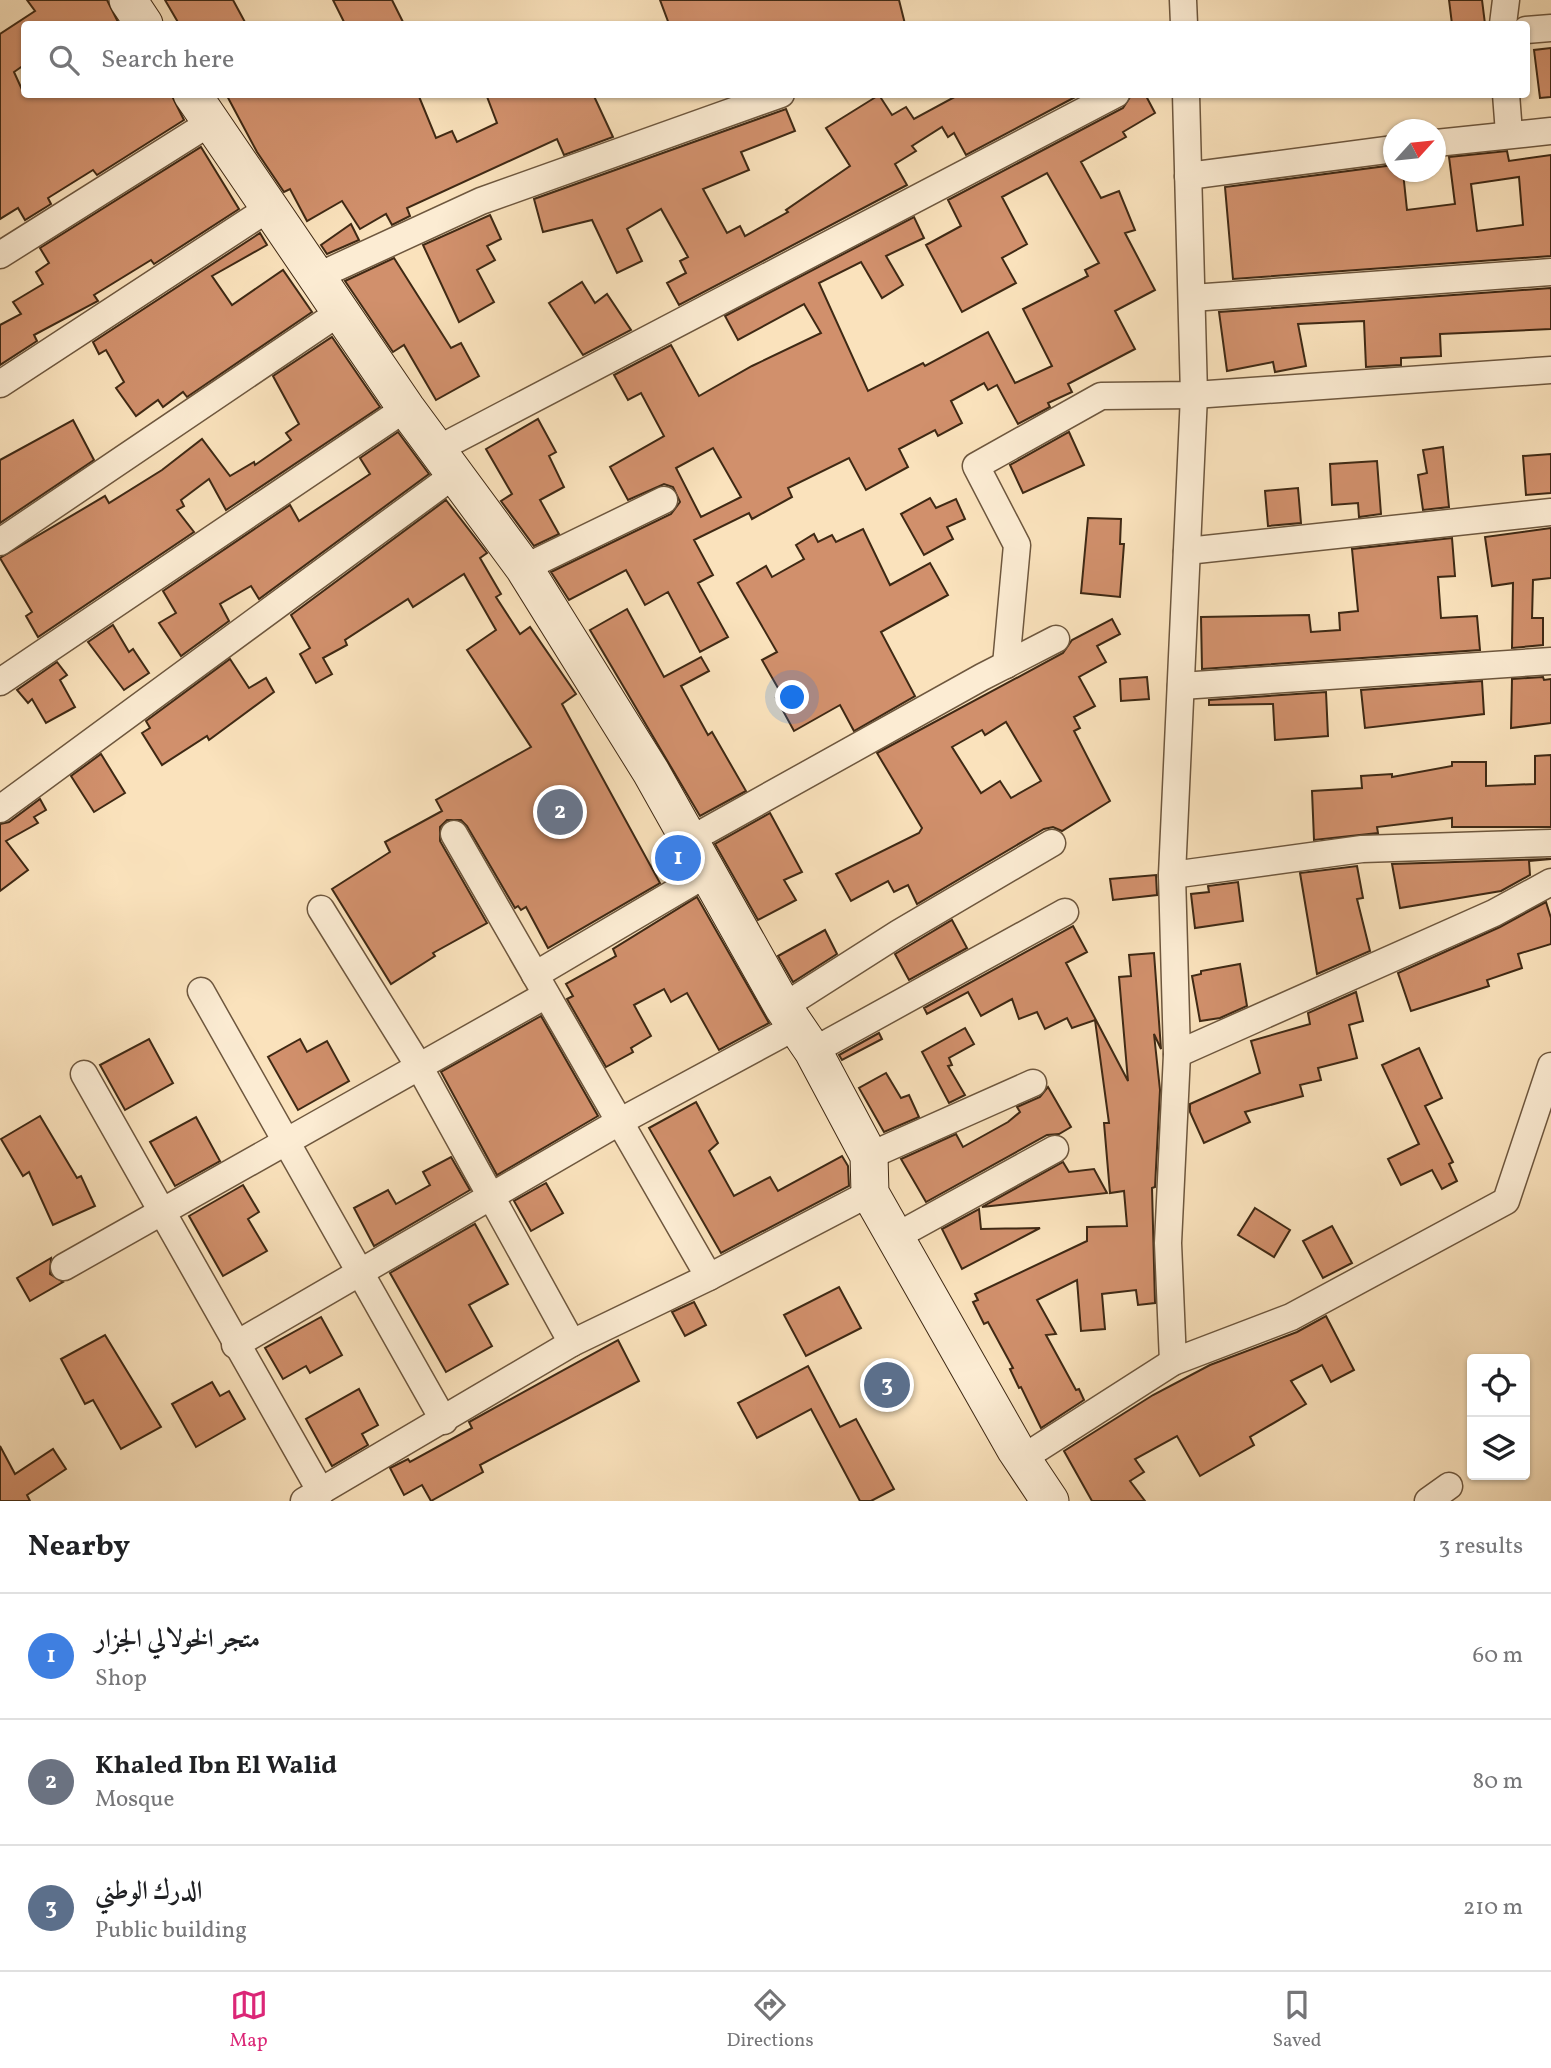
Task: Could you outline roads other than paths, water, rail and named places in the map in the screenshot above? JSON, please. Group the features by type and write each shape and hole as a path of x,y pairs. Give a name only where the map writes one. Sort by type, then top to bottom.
{"street":[{"path":"128,0 142,21"},
{"path":"1183,0 1184,21"},
{"path":"1503,21 1506,0"},
{"path":"1530,30 1551,28"},
{"path":"316,277 481,201 770,98"},
{"path":"0,809 445,462 1109,98"},
{"path":"1173,1362 1168,1243 1177,1054 1172,875 1194,395 1186,98"},
{"path":"1506,98 1509,133"},
{"path":"0,255 201,108 407,408 524,568 651,772 869,1156 870,1193 1050,1501"},
{"path":"1446,142 1509,133 1551,131"},
{"path":"1188,176 1383,150"},
{"path":"0,384 269,208"},
{"path":"1192,298 1551,272"},
{"path":"0,542 340,312"},
{"path":"1006,665 1017,545 976,466 1101,396 1194,395 1551,370"},
{"path":"0,682 407,408"},
{"path":"524,568 664,500"},
{"path":"1187,551 1551,512"},
{"path":"688,841 1056,639"},
{"path":"1181,685 1551,661"},
{"path":"454,834 709,1277"},
{"path":"797,1029 899,933 1052,843"},
{"path":"1172,875 1362,849 1551,843"},
{"path":"64,1267 420,1068 706,873"},
{"path":"1177,1054 1494,913 1551,882"},
{"path":"321,909 420,1068 572,1343"},
{"path":"235,1345 619,1122 797,1029 1065,912"},
{"path":"201,991 444,1421"},
{"path":"1023,1458 1173,1362 1291,1317 1506,1201 1551,1066"},
{"path":"84,1074 235,1345 312,1496 444,1421 572,1343 709,1277 870,1193"},
{"path":"869,1156 1033,1083"},
{"path":"895,1237 1055,1149"}],"place":[{"name":"Khaled Ibn El Walid","path":"560,812"},
{"name":"متجر الخولالي الجزار","path":"678,858"},
{"name":"الدرك الوطني","path":"887,1385"}]}
